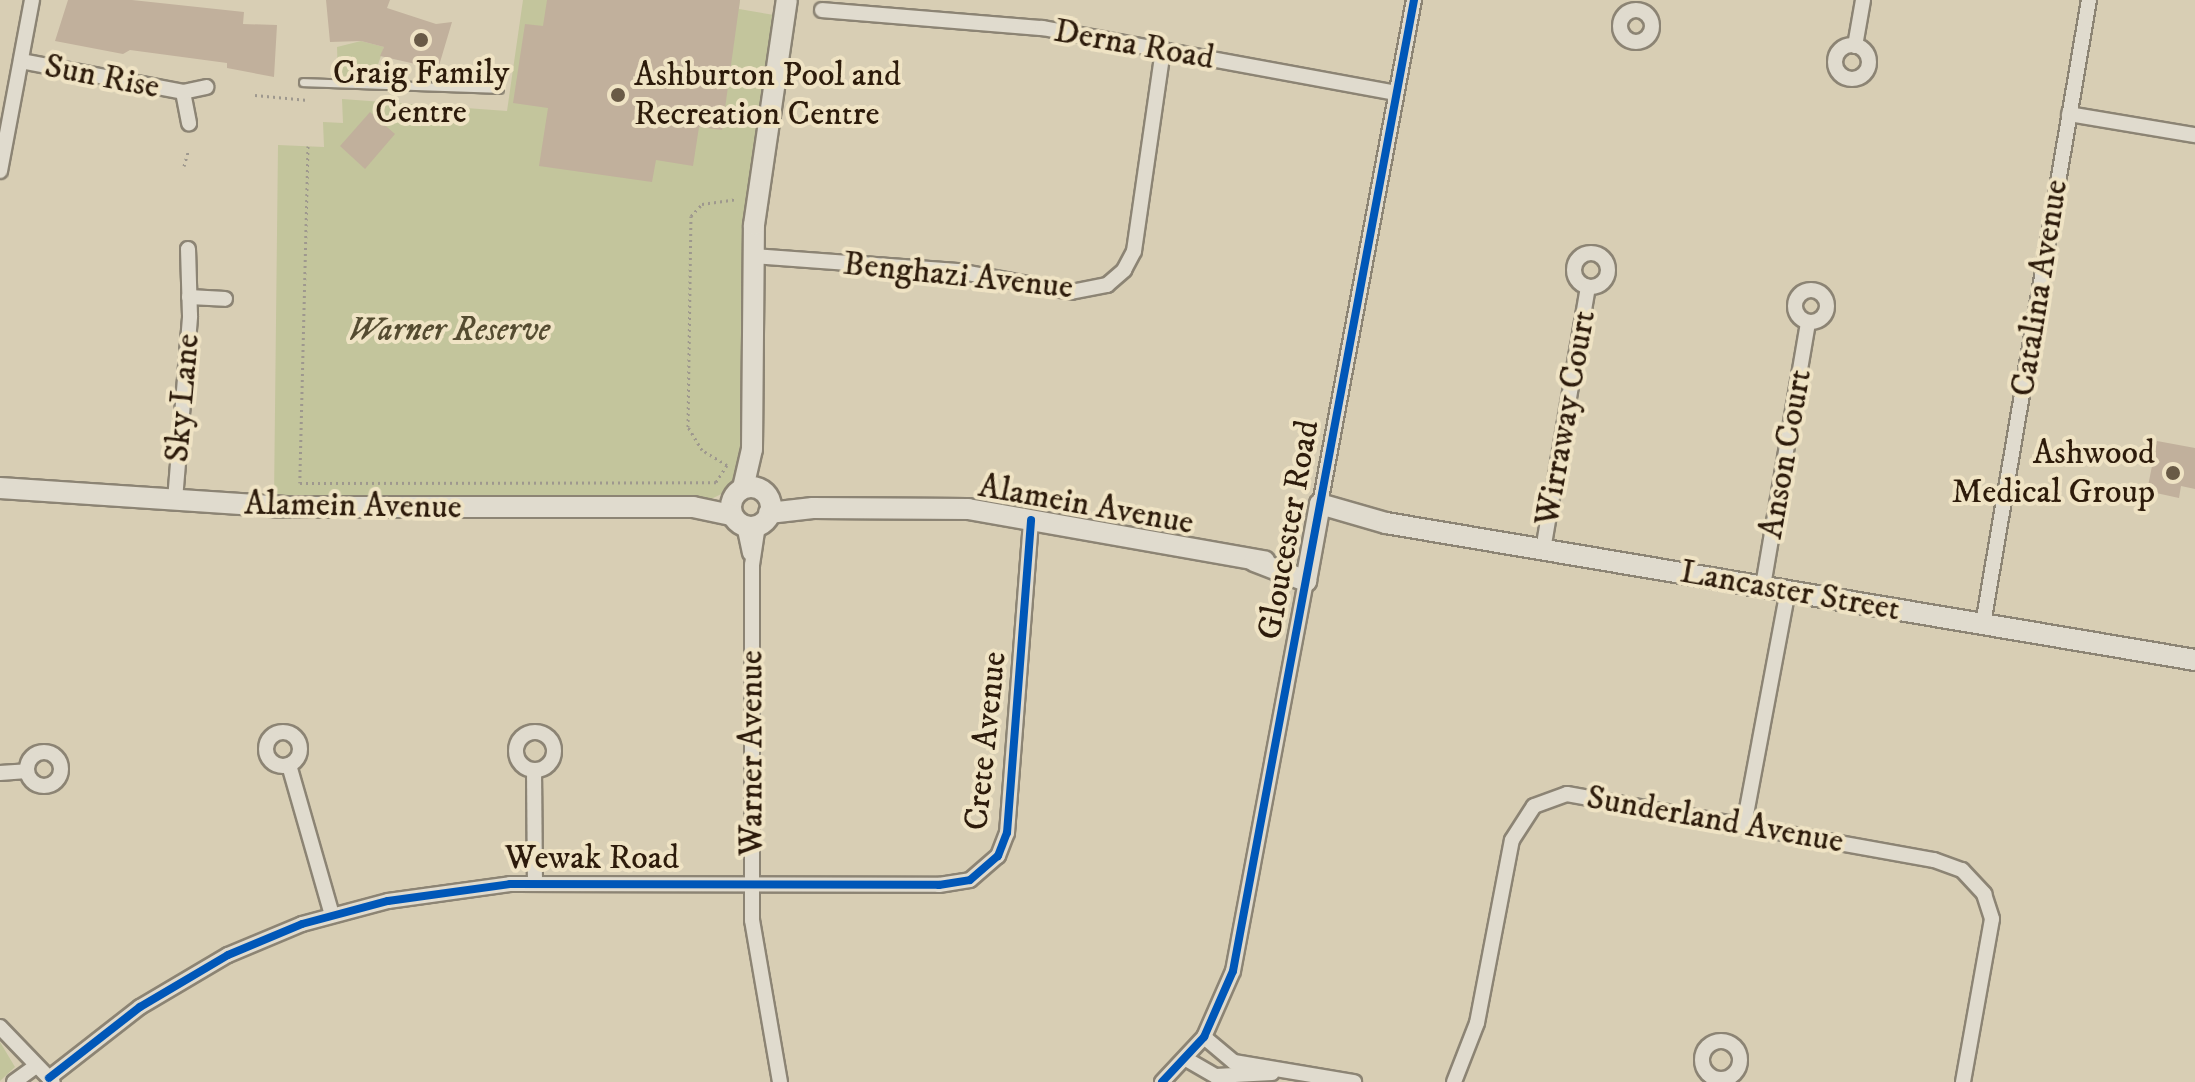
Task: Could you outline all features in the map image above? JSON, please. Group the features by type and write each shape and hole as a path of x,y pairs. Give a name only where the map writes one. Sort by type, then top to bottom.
{"street":[{"path":"0,171 32,0"},
{"name":"Warner Avenue","path":"780,1082 756,961 752,885 751,506 753,256 757,200 787,0"},
{"name":"Gloucester Road","path":"1162,1082 1204,1037 1233,971 1414,0"},
{"path":"1855,46 1863,0"},
{"name":"Catalina Avenue","path":"1983,624 2089,0"},
{"name":"Derna Road","path":"822,10 1019,25 1396,93"},
{"name":"Benghazi Avenue","path":"753,256 957,271 1071,292 1107,285 1124,270 1134,251 1163,50"},
{"name":"Sun Rise","path":"21,61 183,92 206,87"},
{"name":"Sun Rise","path":"183,92 189,123"},
{"path":"2069,114 2195,135"},
{"name":"Sky Lane","path":"175,500 189,297 188,249"},
{"name":"Wirraway Court","path":"1543,550 1588,287"},
{"name":"Sky Lane","path":"189,297 225,299"},
{"name":"Anson Court","path":"1763,586 1808,323"},
{"name":"Alamein Avenue","path":"5,486 285,507 968,509 1307,572"},
{"name":"Lancaster Street","path":"1319,510 2195,660"},
{"name":"Crete Avenue","path":"752,885 957,884 980,874 998,856 1010,811 1031,520"},
{"path":"1744,825 1788,591"},
{"path":"289,765 332,915"},
{"path":"534,770 535,884"},
{"path":"0,773 27,771"},
{"name":"Sunderland Avenue","path":"1454,1082 1477,1023 1508,851 1517,828 1534,806 1556,794 1581,795 1934,860 1974,880 1992,919 1963,1082"},
{"name":"Wewak Road","path":"51,1080 107,1031 193,974 332,915 423,894 535,884 752,885"},
{"path":"0,1027 51,1080"},
{"path":"1204,1037 1234,1062 1354,1082"},
{"path":"1186,1059 1216,1076 1280,1071"},
{"path":"14,1082 36,1066"}],"lane":[{"path":"303,82 499,89"}],"path":[{"path":"255,95 308,100"},
{"path":"308,146 300,483 716,482 727,465 702,450 688,427 691,216 702,204 757,200"},
{"path":"184,166 188,152"}],"green space":[{"name":"Warner Reserve","path":"523,0 740,0 739,9 774,15 745,221 742,472 734,488 711,499 274,498 278,145 324,147 323,122 343,123 342,99 507,111"},
{"path":"361,41 384,47 373,79 338,79 337,47"},
{"path":"0,1042 15,1067 0,1081"}],"building":[{"path":"68,0 132,0 244,12 243,24 277,25 274,77 227,68 227,63 130,50 123,54 55,41"},
{"path":"326,0 390,0 387,8 436,24 452,22 438,69 380,56 384,47 361,41 330,42"},
{"name":"Ashburton Pool and Recreation Centre","path":"547,0 740,0 722,130 699,127 693,166 656,160 652,182 539,166 548,108 513,103 525,24 543,26"},
{"path":"370,112 395,134 365,169 340,146"},
{"name":"Ashwood Medical Group","path":"2157,441 2195,448 2195,489 2181,486 2179,498 2147,491"}],"cycle path":[{"path":"1162,1082 1204,1037 1233,971 1414,0"},
{"path":"49,1078 140,1007 228,955 302,924 388,901 510,884 939,885 970,880 998,856 1007,833 1031,520"}],"place":[{"name":"Craig Family Centre","path":"421,40"},
{"name":"Ashburton Pool and Recreation Centre","path":"618,95"},
{"name":"Ashwood Medical Group","path":"2173,473"}]}
